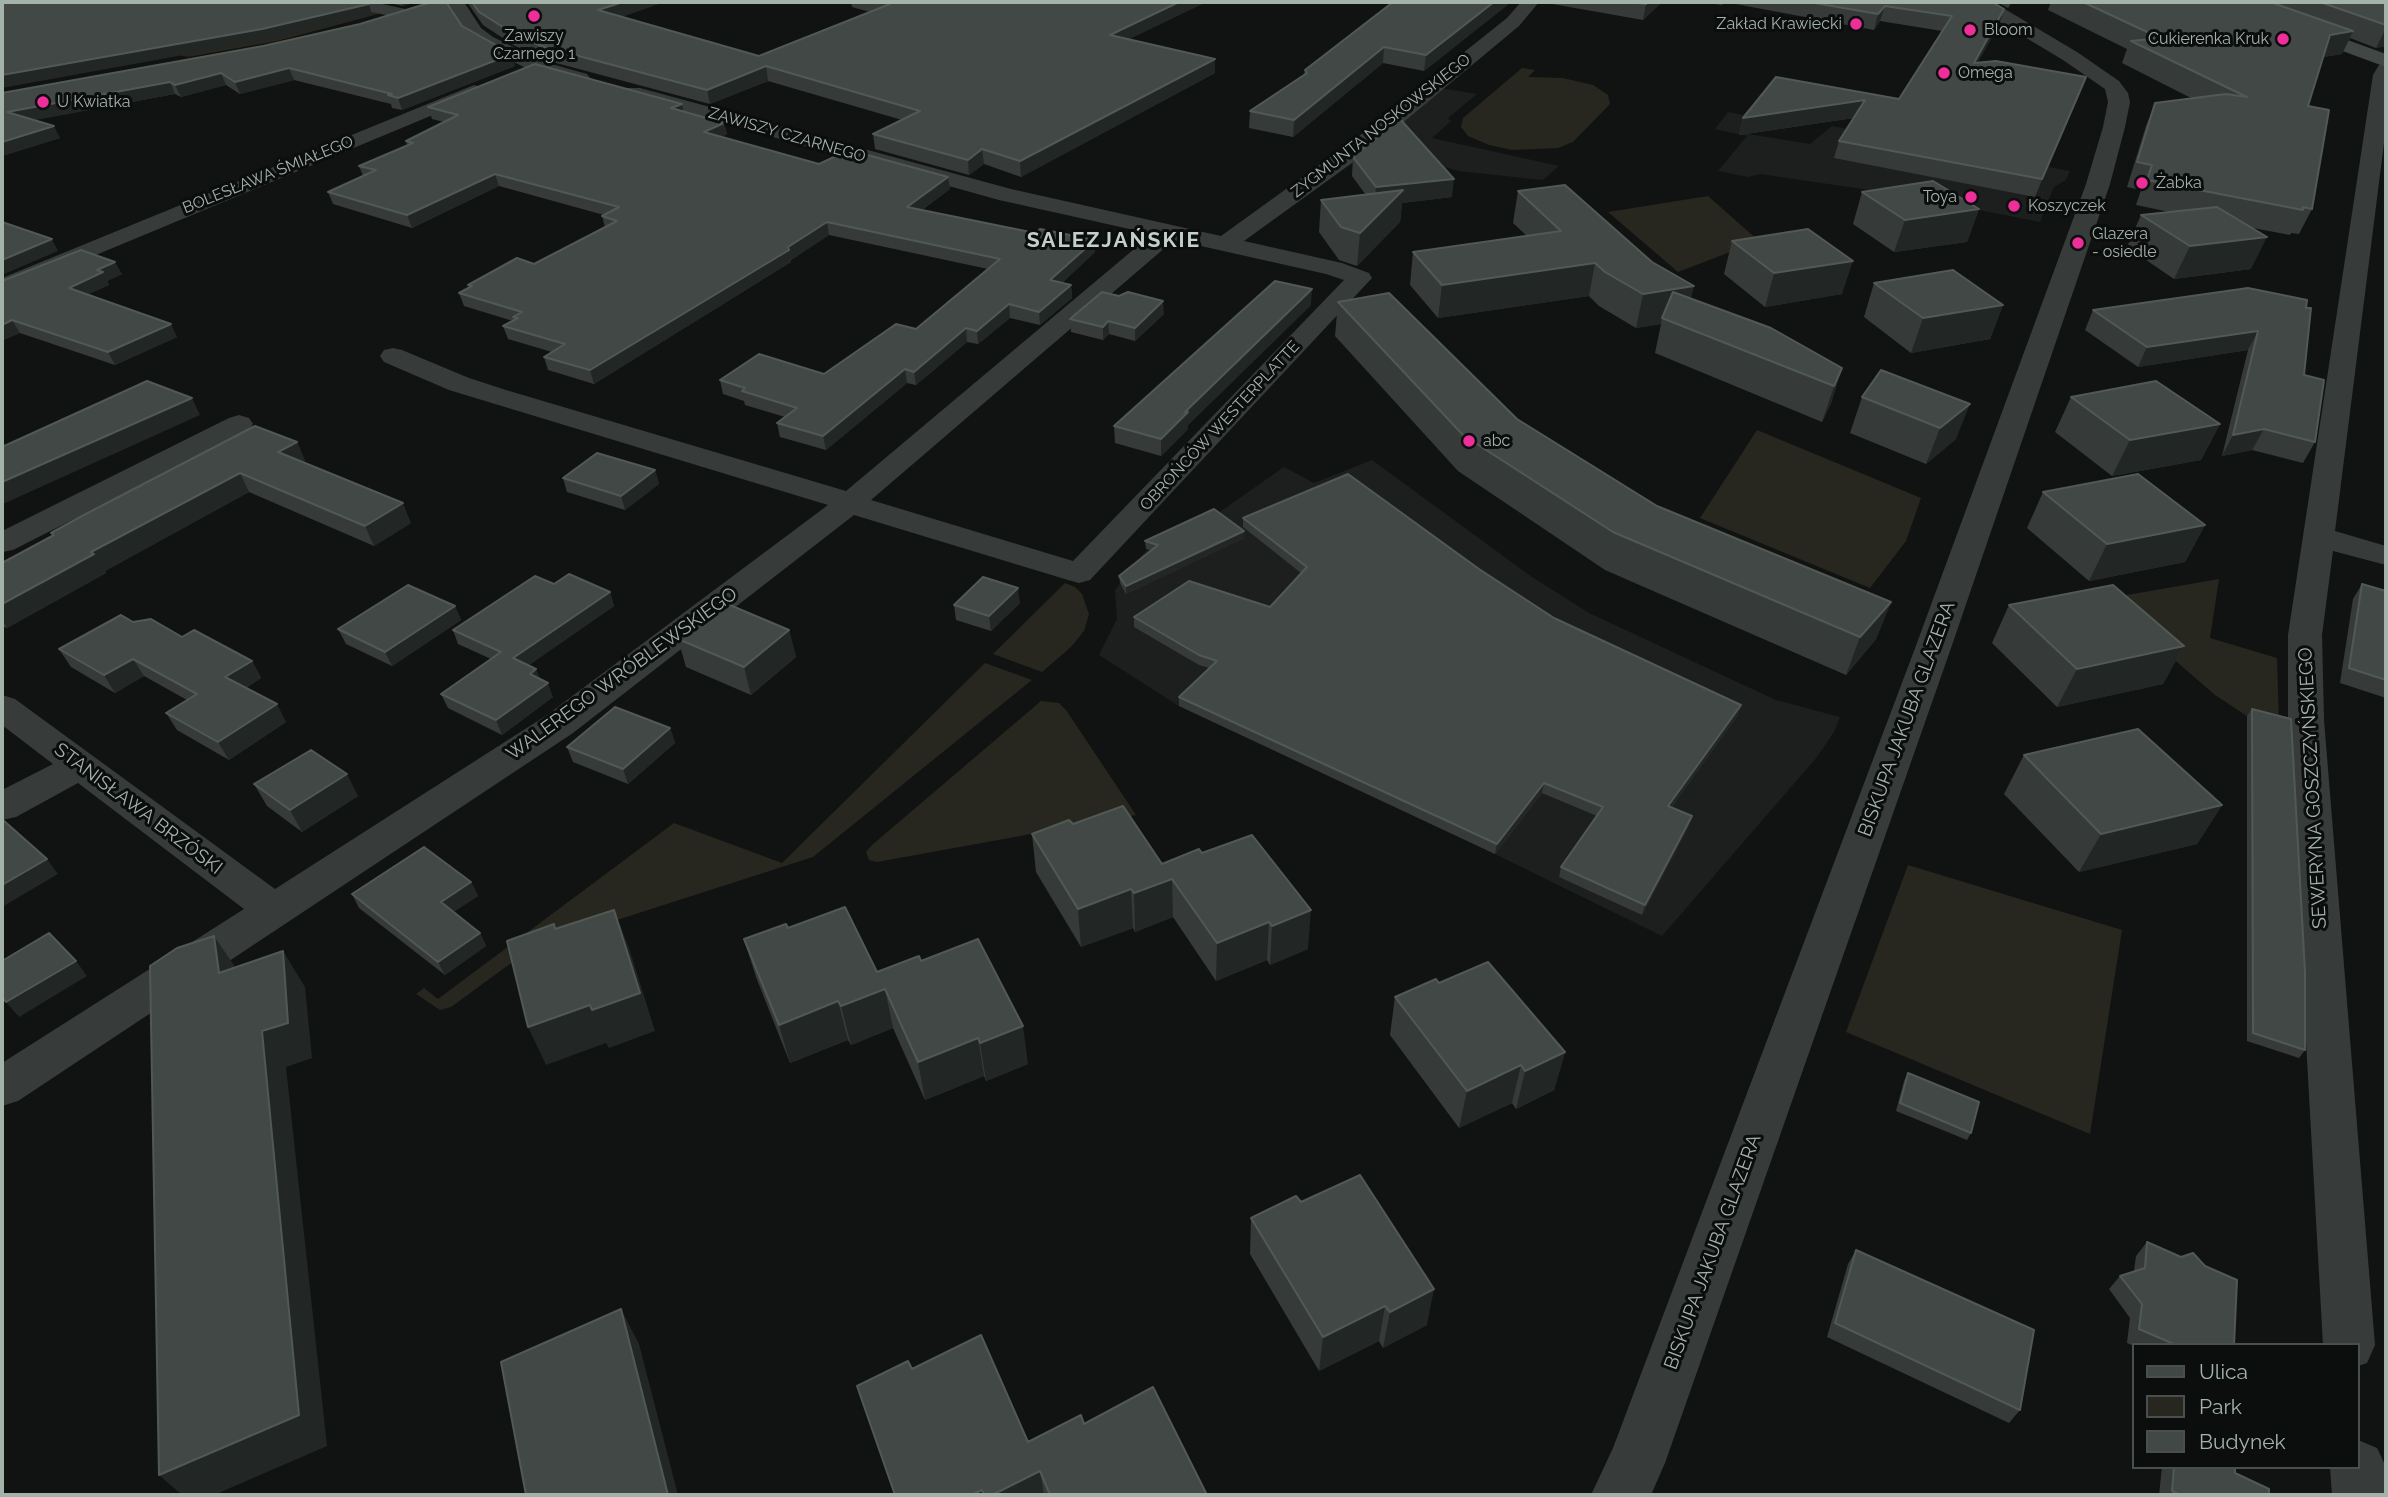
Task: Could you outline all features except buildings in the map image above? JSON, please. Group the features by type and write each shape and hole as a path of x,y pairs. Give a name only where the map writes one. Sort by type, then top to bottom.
{"main road":[{"path":"2227,2 2386,61"}],"street":[{"path":"350,2 423,8"},
{"name":"ZAWISZY CZARNEGO","path":"454,2 474,32 506,52 537,66 1007,195 1333,268 1360,278"},
{"name":"ZYGMUNTA NOSKOWSKIEGO","path":"1226,243 1362,145 1513,22 1530,2"},
{"name":"BISKUPA JAKUBA GLAZERA","path":"1620,1495 1640,1450 1933,651 2098,184 2114,127 2119,102 2118,93 2112,85 2070,55 1980,2"},
{"path":"368,25 423,8"},
{"path":"515,75 537,66"},
{"name":"SEWERYNA GOSZCZYŃSKIEGO","path":"2349,1343 2306,720 2305,635 2383,75 2386,69"},
{"name":"BOLESŁAWA ŚMIAŁEGO","path":"2,287 491,84"},
{"name":"WALEREGO WRÓBLEWSKIEGO","path":"2,1087 560,724 851,502 1169,232"},
{"name":"OBROŃCÓW WESTERPLATTE","path":"851,502 890,518 1079,573 1360,278"},
{"path":"393,356 459,384 496,396 851,502"},
{"path":"2,543 239,424"},
{"path":"2320,537 2386,556"},
{"name":"STANISŁAWA BRZÓSKI","path":"2,707 275,911"},
{"path":"2,807 81,765"},
{"path":"2358,1469 2360,1495"}],"shaded area":[{"path":"1434,87 1477,94 1448,118 1451,121 1432,138 1559,166 1543,180 1532,179 1459,171 1362,145"},
{"path":"1748,110 1769,114 1748,134 1810,144 1832,126 2070,171 2066,180 2054,187 2040,222 1903,195 1760,174 1748,177 1718,171 1747,136 1715,129 1728,112 1743,115"},
{"path":"1372,460 1532,577 1589,613 1776,700 1840,717 1834,732 1817,757 1662,936 1495,854 1179,706 1099,655 1117,619 1115,590 1152,543 1214,516 1284,467 1314,483"}],"green space":[{"path":"314,2 382,13 277,41 188,57 174,54"},
{"path":"1522,68 1535,70 1528,77 1563,78 1593,85 1608,95 1610,104 1573,142 1558,148 1512,150 1489,145 1468,136 1461,127 1463,118"},
{"path":"1708,196 1759,241 1678,272 1608,212"},
{"path":"1757,430 1921,498 1906,541 1870,588 1700,518"},
{"path":"2219,579 2210,638 2277,658 2279,725 2247,716 2215,695 2104,599"},
{"path":"1065,583 1082,594 1089,614 1084,631 1071,647 1042,672 993,654"},
{"path":"985,663 1032,680 813,857 617,920 525,953 451,1007 440,1010 416,994 424,988 438,999 674,823 782,863"},
{"path":"1041,701 1059,703 1066,710 1136,815 877,862 869,860 866,852 872,845"},
{"path":"1908,865 2122,930 2090,1134 1846,1032"}],"place":[{"name":"Zawiszy Czarnego 1","path":"534,16"},
{"name":"Zakład Krawiecki","path":"1856,24"},
{"name":"Bloom","path":"1970,30"},
{"name":"Cukierenka Kruk","path":"2283,39"},
{"name":"Omega","path":"1944,73"},
{"name":"U Kwiatka","path":"43,102"},
{"name":"Żabka","path":"2142,183"},
{"name":"Toya","path":"1971,197"},
{"name":"Koszyczek","path":"2014,206"},
{"name":"Glazera - osiedle","path":"2078,243"},
{"name":"abc","path":"1469,441"}],"district":[{"name":"SALEZJAŃSKIE","path":"1114,241"}]}
